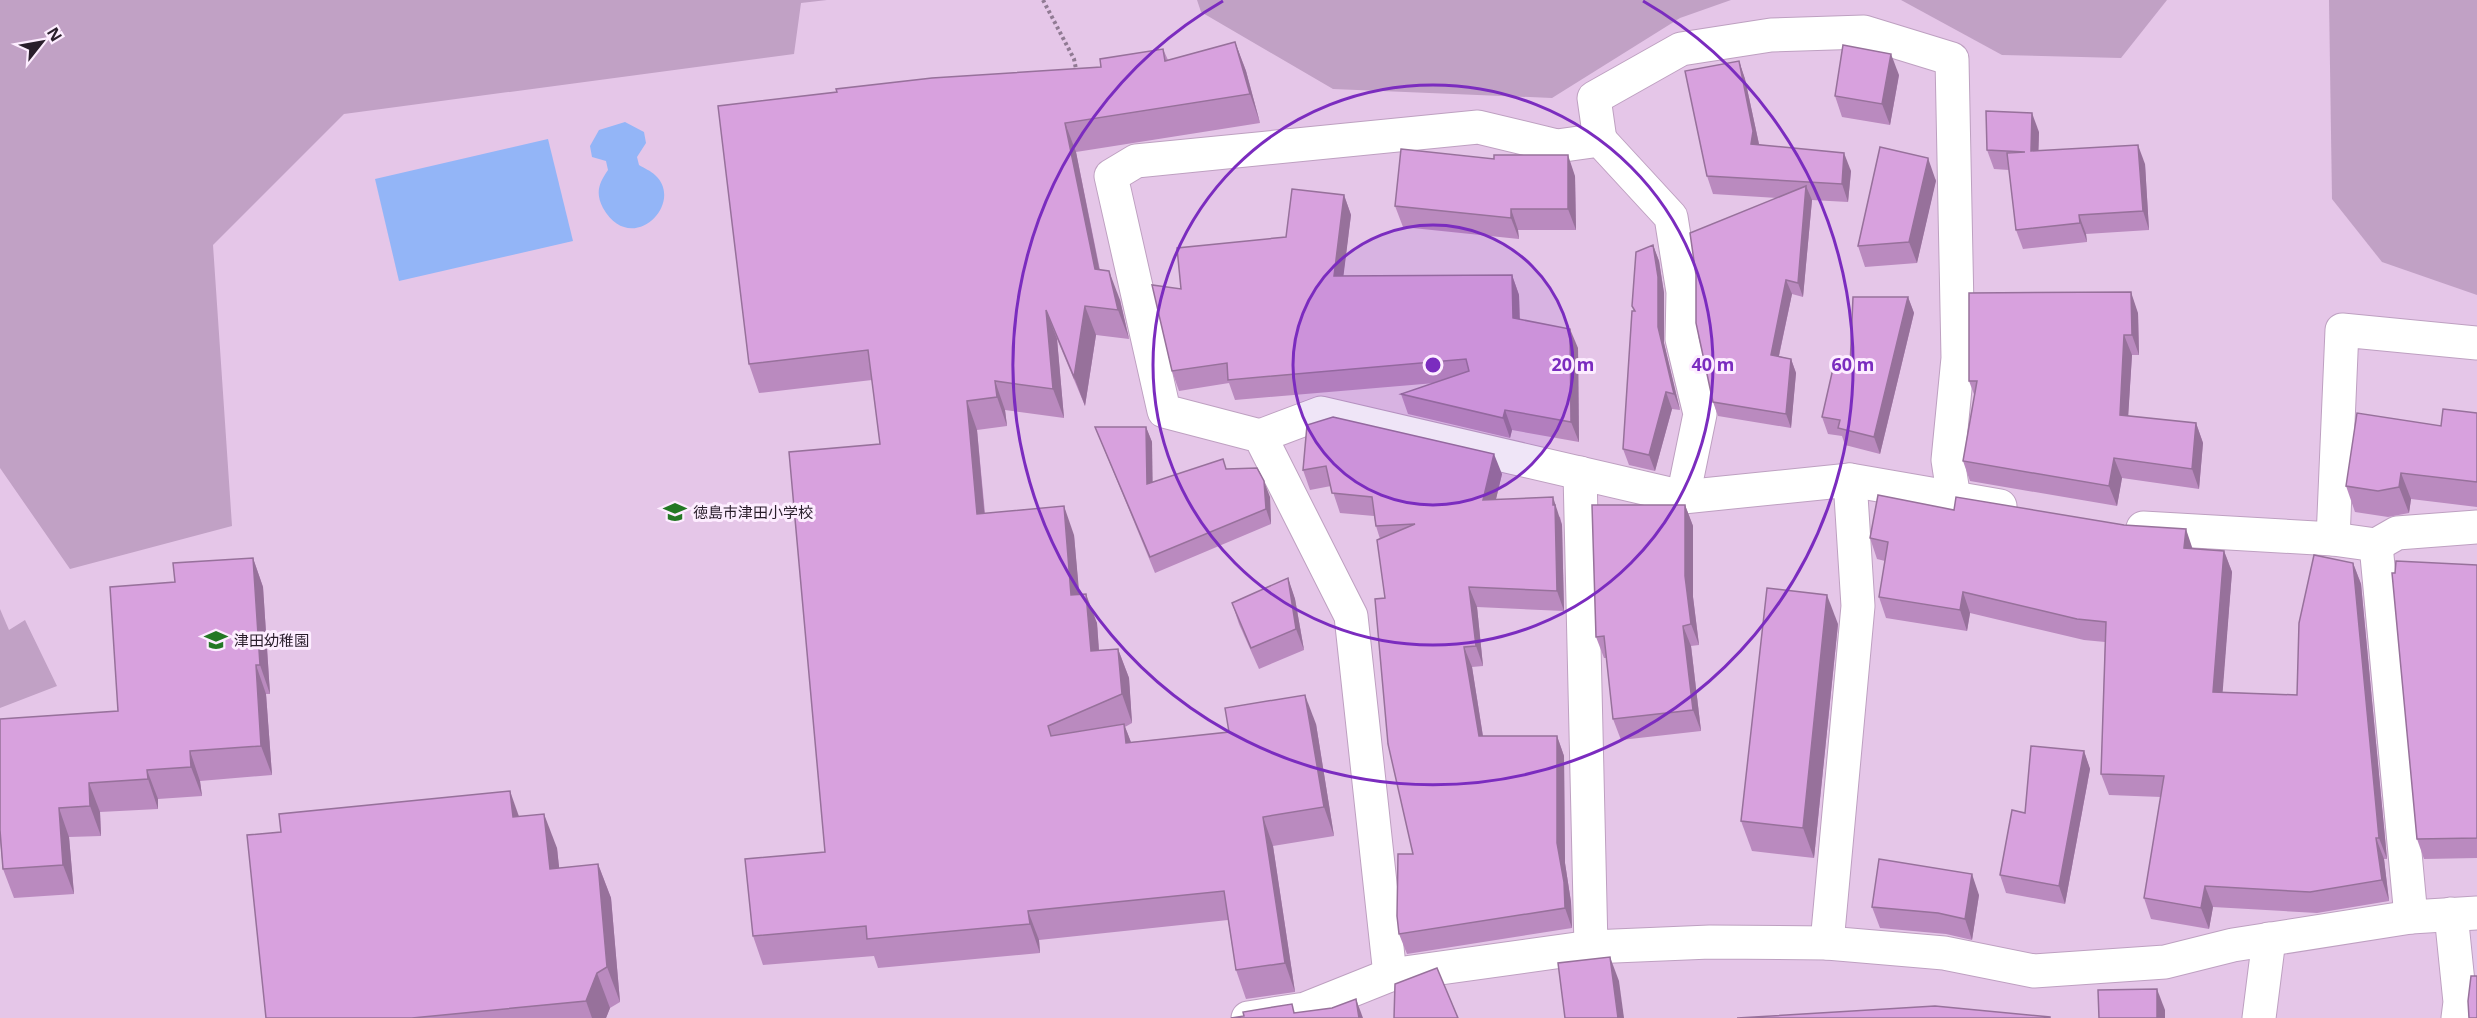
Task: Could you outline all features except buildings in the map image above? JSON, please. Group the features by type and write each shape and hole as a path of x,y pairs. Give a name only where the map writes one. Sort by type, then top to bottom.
{"street":[{"path":"1683,497 1700,414 1682,339 1683,292 1671,217 1600,140 1594,98 1681,48 1771,35 1864,32 1952,59 1958,358 1948,460 1954,499"},
{"path":"1600,140 1557,146 1478,127 1136,161 1112,176 1164,411 1260,436 1321,413 1683,497 1850,480 2033,512"},
{"path":"2333,539 2342,330 2477,343"},
{"path":"1260,436 1352,616 1390,975"},
{"path":"1580,473 1592,948"},
{"path":"1827,943 1858,606 1850,480"},
{"path":"2112,524 2134,528 2333,539 2376,545 2397,533 2477,527"},
{"path":"2376,545 2411,917"},
{"path":"1248,1018 1306,1013 1390,975 1592,948 1710,942 1827,943 1944,953 2034,970 2165,962 2233,945 2269,939 2411,917 2464,913 2458,1018"},
{"path":"2259,1018 2269,939"}],"path":[{"path":"1043,0 1074,59 1078,81"}],"shaded area":[{"path":"0,0 827,0 801,3 794,54 344,114 213,245 232,526 70,569 0,468"},
{"path":"1197,0 1731,0 1680,18 1552,98 1333,89 1201,12"},
{"path":"1901,0 2167,0 2121,58 2002,55"},
{"path":"2329,0 2477,0 2477,295 2382,262 2332,199"},
{"path":"0,609 9,630 25,620 57,686 0,708"}],"water":[{"path":"625,122 644,132 646,143 637,157 639,165 655,175 663,187 664,199 660,211 651,221 640,227 627,228 615,222 603,208 599,198 599,188 608,170 606,161 592,157 590,146 599,130"},
{"path":"548,139 573,241 399,281 375,179"}],"place":[{"name":"徳島市津田小学校","path":"675,512"},
{"name":"津田幼稚園","path":"216,640"}]}
